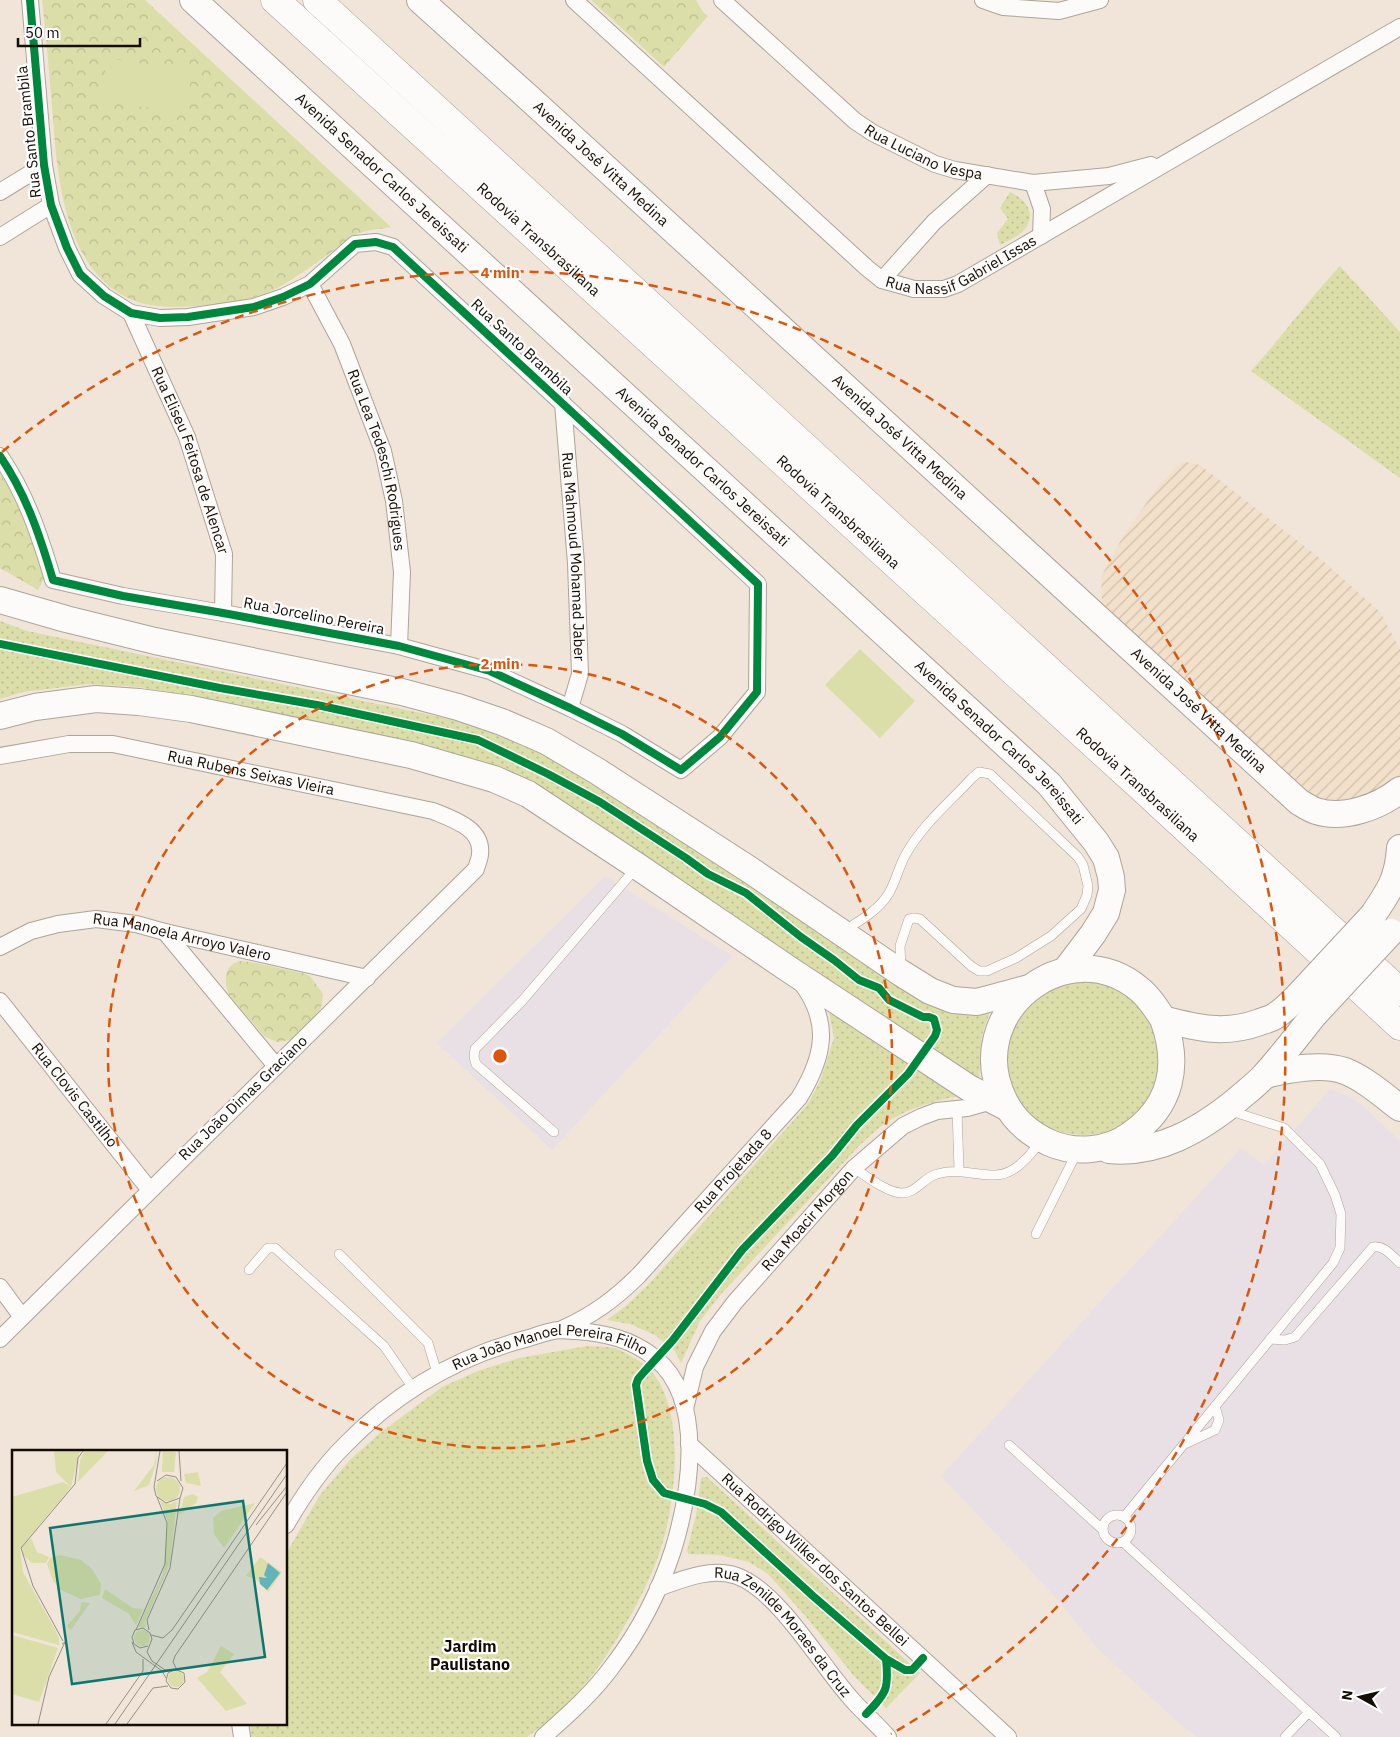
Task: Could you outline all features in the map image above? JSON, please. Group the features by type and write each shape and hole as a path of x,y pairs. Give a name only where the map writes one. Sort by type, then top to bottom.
{"highway":[{"name":"Rodovia Transbrasiliana","path":"275,0 1144,790 1400,1026"},
{"name":"Rodovia Transbrasiliana","path":"318,0 1400,992"}],"main road":[{"name":"Avenida Senador Carlos Jereissati","path":"193,0 1049,784 1096,842 1106,858 1111,876 1112,890 1106,913 1093,934 1065,971"},
{"name":"Avenida José Vitta Medina","path":"428,3 529,98 1299,802 1316,812 1348,813 1379,804 1400,790"},
{"path":"0,600 155,641 402,692 458,707 502,722 546,741 597,770 750,870 901,973 930,990 953,1000 978,1002 1029,988"},
{"path":"0,716 35,707 96,699 139,702 191,709 412,755 494,779 528,794 790,970 1000,1105 1042,1140 1060,1146 1086,1149 1126,1152 1162,1145 1202,1127 1265,1075 1304,1007 1388,923 1390,891 1397,870 1400,848"},
{"path":"1000,1105 999,1091 994,1073 995,1044 1004,1017 1015,1001 1029,988 1046,978 1065,971 1103,972 1122,978 1152,1002 1162,1018 1169,1035 1172,1069 1162,1101 1141,1128 1127,1138 1111,1145 1086,1149"},
{"path":"1162,1018 1190,1026 1230,1030 1250,1026 1304,1007"},
{"path":"1265,1075 1283,1070 1302,1069 1326,1068 1345,1071 1372,1087 1400,1108"}],"street":[{"name":"Rua Santo Brambila","path":"30,0 44,165 51,205 67,248 80,274 104,296 131,313 160,318 221,313 254,307 284,297 310,284 355,244 376,242 393,247 758,584 758,692 720,737 681,770"},
{"name":"Rua Nassif Gabriel Issas","path":"574,0 867,268 882,280 914,289 944,289 958,284 1400,27"},
{"name":"Rua Luciano Vespa","path":"722,0 855,121 874,133 935,164 955,170 1033,183 1109,176 1172,160"},
{"path":"983,0 1003,8 1059,11 1100,0"},
{"path":"0,192 44,165"},
{"path":"882,280 934,222 987,176"},
{"path":"1033,183 1042,209 1040,236"},
{"path":"0,237 51,205"},
{"name":"Rua Lea Tedeschi Rodrigues","path":"310,284 342,344 383,451 394,501 402,572 399,646"},
{"name":"Rua Eliseu Feitosa de Alencar","path":"131,313 187,437 224,554 223,613"},
{"name":"Rua Mahmoud Mohamad Jaber","path":"563,403 576,563 580,674 570,708"},
{"name":"Rua Jorcelino Pereira","path":"0,456 14,477 36,526 53,580 123,596 399,646 490,671 622,734 681,770"},
{"name":"Rua Rubens Seixas Vieira","path":"0,756 69,744 113,744 433,811 467,827 478,839 481,853"},
{"name":"Rua João Dimas Graciano","path":"0,1339 149,1189 367,978 476,869 481,853"},
{"name":"Rua Manoela Arroyo Valero","path":"0,948 31,931 58,924 96,918 136,924 367,978"},
{"path":"166,932 276,1066"},
{"name":"Rua Projetada 8","path":"559,1330 587,1318 621,1293 799,1098 812,1077 819,1055 821,1038 820,1019 806,990 790,970"},
{"name":"Rua Clovis Castilho","path":"0,1001 149,1189"},
{"name":"Rua Moacir Morgon","path":"685,1408 695,1367 713,1331 736,1302 854,1168 903,1126 937,1111 1000,1105"},
{"path":"0,1287 22,1317"},
{"name":"Rua João Manoel Pereira Filho","path":"288,1522 313,1484 343,1447 375,1417 413,1388 437,1373 476,1354 518,1340 559,1330 589,1332 619,1338 656,1358 670,1374 681,1394 685,1408 689,1444 688,1476 673,1550 658,1588 640,1624 614,1664 591,1693 543,1737"},
{"name":"Rua Rodrigo Wilker dos Santos Bellei","path":"689,1444 1008,1737"},
{"name":"Rua Zenilde Moraes da Cruz","path":"658,1588 686,1578 716,1572 735,1575 753,1583 775,1603 849,1697 888,1737"},
{"path":"240,1724 242,1737"}],"lane":[{"path":"841,932 864,918 886,898 906,854 926,826 979,772 990,774 1078,857 1083,865 1088,886 1081,909 1051,936 1016,958 988,971 979,971 971,966 920,920 909,919 900,946 901,973"},
{"path":"554,1132 476,1064 475,1050 522,1001 637,866"},
{"path":"957,1109 959,1170"},
{"path":"1124,1517 1334,1263 1340,1248 1341,1214 1335,1195 1320,1164 1284,1128 1226,1109"},
{"path":"854,1168 891,1191 902,1194 915,1189 935,1174 959,1170 995,1176 1005,1173 1017,1167 1042,1140"},
{"path":"1036,1234 1086,1149"},
{"path":"1270,1339 1291,1339 1295,1337 1332,1292 1373,1247 1383,1248 1400,1263"},
{"path":"249,1270 268,1248 275,1248 384,1346 413,1388"},
{"path":"339,1254 428,1343 437,1373"},
{"path":"1319,1280 1332,1292"},
{"path":"1296,1308 1310,1319"},
{"path":"1182,1445 1215,1430 1219,1420 1215,1406"},
{"path":"1009,1444 1102,1529 1104,1536 1109,1542 1116,1544 1124,1542 1129,1536 1131,1529 1129,1522 1124,1517 1117,1515 1110,1517 1104,1522 1102,1529"},
{"path":"1124,1542 1336,1737"},
{"path":"1285,1737 1309,1712"}],"shaded area":[{"path":"1182,461 1200,465 1321,559 1380,612 1400,649 1400,774 1395,785 1335,805 1305,796 1102,605 1101,577 1126,531 1161,483"},
{"path":"605,876 732,956 552,1150 437,1043"},
{"path":"1330,1089 1350,1097 1362,1105 1400,1141 1400,1737 1197,1737 1181,1725 1098,1649 1050,1591 941,1476 1241,1148 1264,1165"}],"green space":[{"path":"42,0 145,0 391,227 354,235 314,265 284,284 273,290 239,301 209,305 161,306 135,301 111,287 92,268 78,244 68,218 61,189"},
{"path":"591,0 696,0 703,12 708,16 664,67"},
{"path":"107,58 192,71 186,113 101,101"},
{"path":"1010,192 1025,203 1030,213 1030,218 1022,232 1000,245 997,233 1008,219 1000,208"},
{"path":"1340,266 1400,332 1400,478 1251,371"},
{"path":"0,473 20,510 45,577 38,590 0,568"},
{"path":"0,621 27,631 455,720 500,735 557,760 645,815 853,954 991,1008 982,1035 979,1082 547,797 279,720 140,687 89,684 23,692 0,699"},
{"path":"860,649 915,701 880,738 825,685"},
{"path":"239,961 303,973 311,977 323,994 320,1010 316,1017 290,1040 277,1042 265,1037 229,995 226,985 227,971"},
{"path":"1083,981 1112,987 1126,994 1137,1004 1147,1015 1154,1029 1160,1058 1154,1087 1147,1101 1137,1112 1126,1122 1112,1129 1083,1135 1054,1129 1040,1122 1029,1112 1019,1101 1012,1087 1006,1058 1012,1029 1019,1015 1029,1004 1040,994 1054,987"},
{"path":"829,1012 963,1095 931,1103 901,1114 880,1127 859,1146 721,1294 700,1321 681,1363 675,1351 655,1335 630,1324 607,1320 626,1306 649,1284 808,1104 821,1079 834,1038"},
{"path":"587,1346 617,1349 636,1359 652,1372 663,1390 670,1410 674,1433 674,1482 671,1506 661,1548 637,1604 606,1656 564,1709 527,1737 251,1737 250,1724 288,1724 288,1551 320,1495 350,1460 380,1433 442,1387 478,1371 519,1358"},
{"path":"707,1477 920,1673 886,1708 854,1676 808,1619 768,1574 749,1562 719,1555 688,1554 701,1479"}],"cycle path":[{"path":"0,456 25,500 53,580 123,596 399,646 490,671 622,734 681,770 720,737 757,692 758,584 393,247 376,242 355,244 310,284 283,297 254,307 188,317 160,318 131,313 104,296 80,274 67,248 51,205 44,165 30,0"},
{"path":"0,644 220,688 317,705 478,740 600,802 708,874 746,893 859,980 879,988 889,1000 923,1017 934,1019 937,1030 935,1036 908,1074 857,1125 832,1156 742,1250 673,1340 638,1379 636,1385 647,1461 653,1480 664,1493 705,1504 721,1512 813,1596 886,1659"},
{"path":"866,1714 885,1690 887,1684 886,1659 905,1670 912,1670 923,1658"}],"district":[{"name":"Jardim Paulistano","path":"470,1655"}]}
